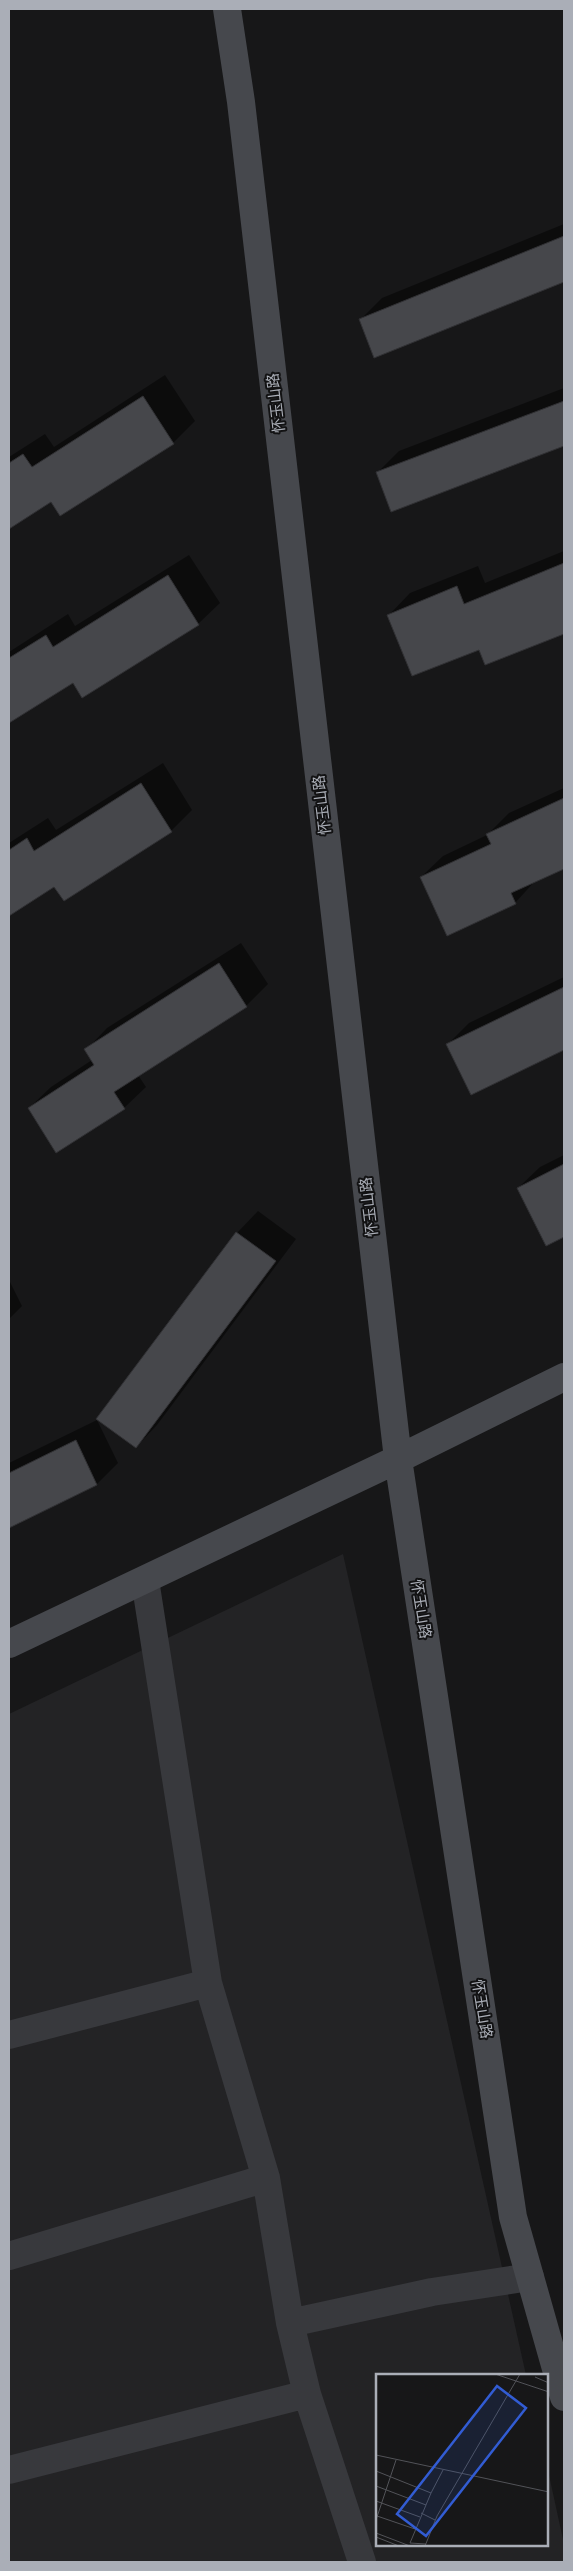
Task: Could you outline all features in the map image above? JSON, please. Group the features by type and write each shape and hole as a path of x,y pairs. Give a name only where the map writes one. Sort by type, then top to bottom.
{"street":[{"name":"怀玉山路","path":"227,9 241,102 398,1459 513,2217 564,2397"},
{"path":"9,1644 398,1459 564,1377"},
{"path":"145,1580 208,1983 266,2178 290,2323 307,2394 362,2562"},
{"path":"9,2035 208,1983"},
{"path":"9,2256 266,2178"},
{"path":"290,2323 432,2292 530,2277"},
{"path":"9,2470 307,2394"}],"shaded area":[{"path":"343,1554 526,2374 376,2374 376,2546 548,2546 548,2471 564,2544 564,2562 9,2562 9,1714"}],"building":[{"path":"564,236 564,282 374,358 359,319"},
{"path":"143,396 174,444 60,516 51,502 9,529 9,463 23,454 32,467"},
{"path":"564,401 564,446 391,512 376,472"},
{"path":"564,563 564,634 485,665 479,650 412,676 387,615 457,586 464,604"},
{"path":"168,575 199,625 82,698 73,683 9,723 9,658 46,635 53,647"},
{"path":"141,783 172,832 64,901 54,887 9,916 9,850 27,838 34,851"},
{"path":"564,798 564,869 511,893 516,904 447,936 420,877 491,844 486,834"},
{"path":"219,963 247,1007 114,1092 125,1109 56,1153 28,1108 94,1065 84,1049"},
{"path":"564,987 564,1050 471,1095 446,1044"},
{"path":"564,1164 564,1237 546,1246 517,1188"},
{"path":"236,1232 276,1261 136,1448 96,1419"},
{"path":"76,1440 97,1485 9,1528 9,1473"}]}
